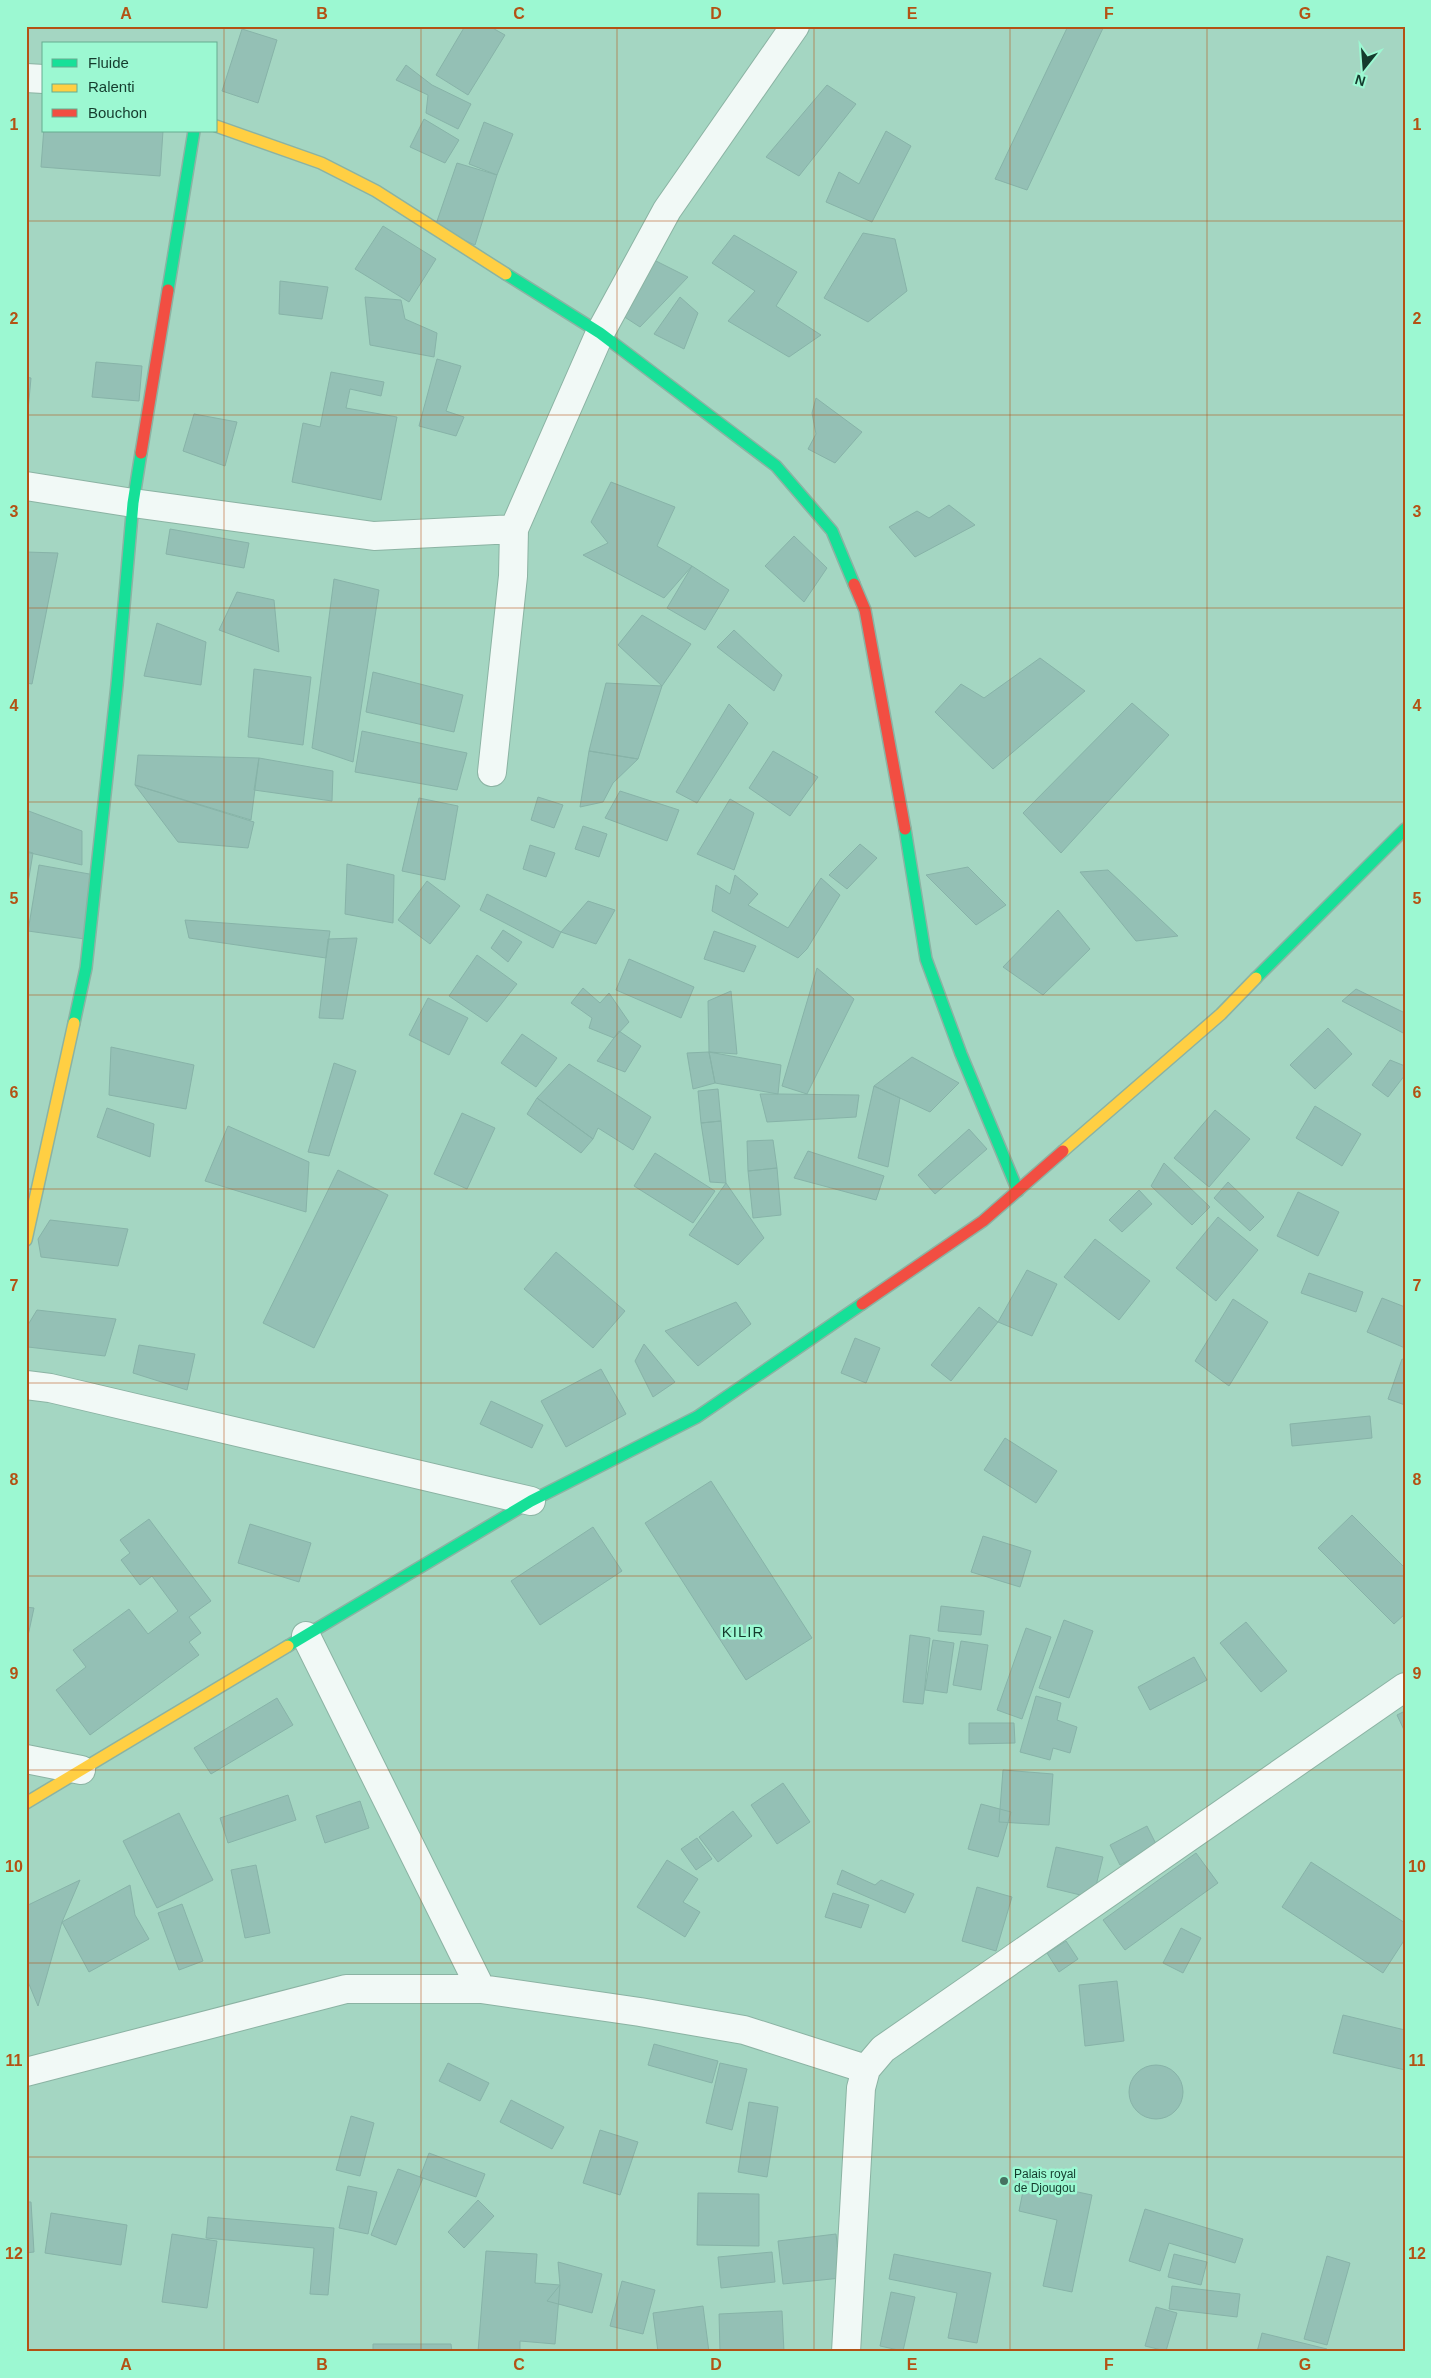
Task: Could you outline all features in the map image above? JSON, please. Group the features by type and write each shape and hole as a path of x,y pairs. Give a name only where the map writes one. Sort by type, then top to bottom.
{"street":[{"path":"492,772 513,576 514,529 600,333 667,210 796,26"},
{"path":"26,78 42,79"},
{"path":"218,127 321,163 376,191 600,333 776,466 832,531 865,610 896,773 926,959 961,1054 1018,1191"},
{"path":"26,1240 86,968 118,684 133,503 194,132"},
{"path":"26,486 133,503 374,536 514,529"},
{"path":"26,1803 531,1500 697,1417 983,1221 1221,1014 1405,829"},
{"path":"26,1385 50,1388 531,1500"},
{"path":"306,1636 482,1989"},
{"path":"846,2352 861,2088 866,2069 883,2049 1405,1687"},
{"path":"26,1759 81,1770"},
{"path":"26,2072 346,1990 482,1989 744,2030 866,2069"}],"building":[{"path":"465,26 489,26 505,35 468,95 436,75"},
{"path":"1068,26 1104,26 1027,190 995,179"},
{"path":"242,29 277,40 258,103 222,91"},
{"path":"406,65 432,85 471,104 458,129 426,113 428,95 396,80"},
{"path":"827,85 856,104 799,176 766,157"},
{"path":"424,119 459,140 445,163 410,147"},
{"path":"484,122 513,134 497,175 469,164"},
{"path":"886,131 911,146 872,222 826,202 839,172 859,184"},
{"path":"44,132 163,132 160,176 41,167"},
{"path":"457,163 497,175 475,245 435,227"},
{"path":"383,226 436,259 409,302 355,269"},
{"path":"863,233 895,239 907,291 868,322 824,298"},
{"path":"734,235 797,272 776,306 821,335 789,357 728,321 755,291 712,263"},
{"path":"652,259 688,277 640,327 620,314"},
{"path":"280,281 328,287 322,319 279,314"},
{"path":"365,297 401,300 405,319 437,333 434,357 370,345"},
{"path":"680,297 698,313 684,349 654,334"},
{"path":"437,359 461,366 446,411 464,417 456,436 419,426"},
{"path":"96,362 142,366 139,401 92,397"},
{"path":"331,372 384,382 381,396 350,389 346,408 397,417 381,500 292,482 303,423 320,427"},
{"path":"26,377 31,378 26,432"},
{"path":"816,398 862,432 835,463 808,449 816,434 812,413"},
{"path":"194,414 237,422 225,466 183,451"},
{"path":"611,482 675,507 657,546 692,566 664,598 583,555 608,543 591,522"},
{"path":"949,505 975,525 915,557 889,527 917,511 929,518"},
{"path":"170,529 249,543 244,568 166,554"},
{"path":"794,536 827,568 804,602 765,566"},
{"path":"26,552 58,553 32,684 26,683"},
{"path":"692,566 729,590 705,630 667,608"},
{"path":"334,579 379,590 353,762 312,748"},
{"path":"237,592 274,600 279,652 219,630"},
{"path":"642,615 691,644 662,686 618,645"},
{"path":"157,623 206,642 201,685 144,676"},
{"path":"734,630 782,675 774,691 717,647"},
{"path":"1040,658 1085,691 993,769 935,712 961,684 984,698"},
{"path":"254,669 311,677 303,745 248,737"},
{"path":"373,672 463,695 454,732 366,712"},
{"path":"606,683 662,686 638,759 589,751"},
{"path":"1132,703 1169,735 1061,853 1023,813"},
{"path":"729,704 748,723 697,803 676,792"},
{"path":"362,731 467,753 457,790 355,772"},
{"path":"589,751 638,759 613,783 603,802 580,807"},
{"path":"773,751 818,777 790,816 749,788"},
{"path":"138,755 259,758 251,820 135,785"},
{"path":"259,758 333,771 332,801 254,790"},
{"path":"135,785 254,822 248,848 178,842"},
{"path":"620,791 679,810 667,841 605,818"},
{"path":"538,797 563,805 554,828 531,820"},
{"path":"419,798 458,806 445,880 402,871"},
{"path":"730,799 754,813 734,870 697,854"},
{"path":"26,810 82,831 82,865 26,852"},
{"path":"583,826 607,834 599,857 575,849"},
{"path":"860,844 877,858 847,889 829,875"},
{"path":"530,845 555,853 546,877 523,869"},
{"path":"26,851 33,853 26,895"},
{"path":"347,864 394,875 393,923 345,914"},
{"path":"39,865 95,875 85,939 28,931"},
{"path":"968,867 1006,905 976,925 926,875"},
{"path":"1108,870 1178,936 1136,941 1080,872"},
{"path":"735,875 758,894 748,905 788,928 821,878 840,895 807,949 798,958 712,911 716,885 730,894"},
{"path":"427,881 460,906 430,944 398,920"},
{"path":"487,894 561,932 553,948 480,910"},
{"path":"588,901 615,910 596,944 561,932"},
{"path":"1058,910 1090,949 1043,995 1003,967"},
{"path":"185,920 330,931 326,958 189,938"},
{"path":"503,930 522,942 508,962 491,948"},
{"path":"714,931 756,946 744,972 704,959"},
{"path":"357,938 343,1019 319,1018 328,939"},
{"path":"477,955 517,984 487,1022 449,996"},
{"path":"629,959 694,987 681,1018 616,990"},
{"path":"817,968 854,999 807,1094 782,1086"},
{"path":"583,988 600,1003 609,993 629,1022 614,1038 589,1028 592,1018 571,1003"},
{"path":"1356,989 1405,1013 1405,1034 1342,1001"},
{"path":"731,991 737,1054 709,1052 708,1001"},
{"path":"428,998 468,1018 449,1055 409,1035"},
{"path":"1328,1028 1352,1054 1315,1089 1290,1065"},
{"path":"619,1031 641,1046 625,1072 597,1061"},
{"path":"522,1034 557,1058 536,1087 501,1063"},
{"path":"111,1047 194,1065 186,1109 109,1095"},
{"path":"709,1052 715,1083 693,1089 687,1053"},
{"path":"709,1052 781,1065 778,1094 715,1083"},
{"path":"912,1057 959,1083 930,1112 874,1086"},
{"path":"1390,1060 1405,1066 1405,1075 1388,1097 1372,1085"},
{"path":"334,1063 356,1071 329,1156 308,1152"},
{"path":"569,1064 651,1117 633,1150 598,1128 593,1139 537,1098"},
{"path":"874,1086 900,1098 888,1167 858,1158"},
{"path":"718,1089 721,1121 701,1123 698,1091"},
{"path":"760,1094 859,1095 856,1117 767,1122"},
{"path":"537,1098 593,1139 581,1153 527,1114"},
{"path":"1315,1106 1361,1134 1342,1166 1296,1138"},
{"path":"107,1108 154,1124 150,1157 97,1137"},
{"path":"1215,1110 1250,1139 1209,1187 1174,1158"},
{"path":"462,1113 495,1128 467,1189 434,1174"},
{"path":"721,1121 726,1183 710,1182 701,1123"},
{"path":"228,1126 309,1162 306,1212 205,1181"},
{"path":"969,1129 987,1149 935,1194 918,1175"},
{"path":"773,1140 777,1168 748,1171 747,1141"},
{"path":"808,1151 884,1176 876,1200 794,1178"},
{"path":"655,1153 715,1191 693,1223 634,1186"},
{"path":"1164,1163 1210,1207 1192,1225 1151,1186"},
{"path":"777,1168 781,1215 753,1218 748,1171"},
{"path":"338,1170 388,1195 314,1348 263,1323"},
{"path":"1228,1182 1264,1217 1250,1231 1214,1198"},
{"path":"726,1183 764,1238 738,1265 689,1235"},
{"path":"1139,1190 1152,1204 1122,1232 1109,1220"},
{"path":"1298,1192 1339,1212 1318,1256 1277,1236"},
{"path":"1218,1217 1258,1250 1216,1301 1176,1268"},
{"path":"50,1220 128,1229 118,1266 41,1257 38,1239"},
{"path":"1095,1239 1150,1281 1119,1320 1064,1277"},
{"path":"556,1252 625,1311 593,1348 524,1289"},
{"path":"1027,1270 1057,1284 1032,1336 998,1322"},
{"path":"1309,1273 1363,1292 1356,1312 1301,1293"},
{"path":"1382,1298 1405,1307 1405,1348 1367,1332"},
{"path":"1233,1299 1268,1322 1229,1386 1195,1361"},
{"path":"736,1302 751,1324 698,1366 665,1331"},
{"path":"979,1307 998,1322 951,1381 931,1365"},
{"path":"37,1310 116,1319 105,1356 28,1347 26,1328"},
{"path":"855,1338 880,1348 866,1383 841,1373"},
{"path":"644,1344 675,1382 653,1397 635,1361"},
{"path":"139,1345 195,1354 187,1390 133,1373"},
{"path":"1402,1359 1405,1360 1405,1405 1388,1399"},
{"path":"601,1369 626,1414 566,1447 541,1401"},
{"path":"491,1401 543,1425 532,1448 480,1424"},
{"path":"1370,1416 1372,1438 1292,1446 1290,1424"},
{"path":"1005,1438 1057,1471 1036,1503 984,1470"},
{"path":"711,1481 812,1638 746,1680 645,1523"},
{"path":"1352,1515 1405,1568 1405,1614 1394,1624 1318,1548"},
{"path":"149,1519 211,1601 189,1617 201,1633 189,1642 199,1655 90,1735 56,1690 86,1667 73,1650 129,1609 148,1634 178,1611 152,1576 140,1585 121,1560 130,1553 120,1540"},
{"path":"250,1524 311,1543 299,1582 238,1563"},
{"path":"593,1527 622,1571 540,1625 511,1581"},
{"path":"983,1536 1031,1551 1020,1587 971,1572"},
{"path":"941,1606 984,1611 981,1635 938,1631"},
{"path":"26,1607 34,1608 26,1645"},
{"path":"1064,1620 1093,1631 1069,1698 1039,1688"},
{"path":"1246,1622 1287,1671 1261,1692 1220,1643"},
{"path":"1026,1628 1051,1637 1022,1719 997,1710"},
{"path":"910,1635 930,1638 923,1704 903,1702"},
{"path":"933,1640 954,1643 947,1693 925,1690"},
{"path":"961,1641 988,1645 981,1690 953,1685"},
{"path":"1194,1657 1207,1680 1150,1710 1138,1687"},
{"path":"1036,1696 1061,1703 1057,1720 1077,1727 1070,1753 1053,1748 1050,1760 1020,1752"},
{"path":"277,1698 293,1725 211,1774 194,1748"},
{"path":"1405,1711 1405,1732 1397,1715"},
{"path":"969,1723 1014,1723 1015,1743 969,1744"},
{"path":"1003,1770 1053,1774 1049,1825 999,1822"},
{"path":"783,1783 810,1822 777,1844 751,1805"},
{"path":"288,1795 296,1820 228,1843 220,1818"},
{"path":"360,1801 369,1828 325,1843 316,1816"},
{"path":"981,1804 1011,1812 998,1857 968,1849"},
{"path":"733,1811 752,1836 718,1862 699,1837"},
{"path":"179,1813 213,1880 157,1908 123,1841"},
{"path":"1147,1826 1157,1846 1120,1865 1110,1845"},
{"path":"697,1838 712,1859 696,1870 681,1849"},
{"path":"1056,1847 1103,1857 1093,1898 1047,1887"},
{"path":"1196,1853 1218,1883 1125,1950 1103,1920"},
{"path":"667,1860 698,1879 683,1902 700,1912 685,1937 637,1907"},
{"path":"1311,1862 1405,1923 1405,1939 1383,1973 1282,1907"},
{"path":"256,1865 270,1933 245,1938 231,1870"},
{"path":"842,1870 875,1885 881,1880 914,1894 905,1913 837,1884"},
{"path":"80,1880 62,1922 38,2006 26,1977 26,1941 29,1939 26,1936 26,1906"},
{"path":"130,1885 135,1915 149,1939 89,1972 62,1922"},
{"path":"977,1887 1012,1897 996,1951 962,1941"},
{"path":"833,1893 869,1905 861,1928 825,1917"},
{"path":"182,1904 203,1961 179,1970 158,1913"},
{"path":"1181,1928 1201,1938 1183,1973 1163,1963"},
{"path":"1066,1941 1078,1959 1059,1972 1047,1953"},
{"path":"1117,1981 1124,2041 1085,2046 1079,1985"},
{"path":"1343,2015 1405,2030 1405,2070 1333,2053"},
{"path":"654,2044 718,2061 712,2083 648,2065"},
{"path":"448,2063 489,2083 480,2101 439,2081"},
{"path":"720,2063 747,2069 732,2130 706,2123"},
{"path":"1156,2065 1166,2067 1175,2073 1181,2082 1183,2092 1181,2102 1175,2111 1166,2117 1156,2119 1146,2117 1137,2111 1131,2102 1129,2092 1131,2082 1137,2073 1146,2067"},
{"path":"511,2100 564,2127 552,2149 500,2122"},
{"path":"749,2102 778,2107 767,2177 738,2172"},
{"path":"351,2116 374,2123 360,2176 336,2170"},
{"path":"600,2130 638,2142 620,2195 583,2183"},
{"path":"429,2153 485,2174 476,2197 420,2177"},
{"path":"398,2169 423,2178 396,2245 371,2235"},
{"path":"1025,2181 1092,2195 1072,2292 1043,2286 1057,2220 1019,2211"},
{"path":"348,2186 377,2192 368,2234 339,2228"},
{"path":"698,2193 759,2194 759,2246 697,2245"},
{"path":"478,2200 494,2216 464,2248 448,2232"},
{"path":"26,2202 31,2202 34,2252 26,2253"},
{"path":"1145,2209 1243,2239 1235,2263 1169,2243 1160,2271 1129,2261"},
{"path":"51,2213 127,2225 121,2265 45,2253"},
{"path":"208,2217 334,2228 328,2295 310,2294 314,2248 206,2238"},
{"path":"172,2234 217,2241 207,2308 162,2302"},
{"path":"836,2234 841,2278 783,2284 778,2241"},
{"path":"486,2251 537,2254 535,2283 560,2285 555,2344 520,2341 520,2352 478,2352"},
{"path":"772,2252 775,2282 721,2288 718,2257"},
{"path":"894,2254 991,2273 977,2343 948,2338 957,2293 889,2279"},
{"path":"1174,2254 1207,2262 1201,2285 1168,2277"},
{"path":"1327,2256 1350,2263 1327,2345 1304,2339"},
{"path":"558,2262 602,2274 592,2313 547,2301 560,2285"},
{"path":"622,2281 655,2290 643,2334 610,2326"},
{"path":"1172,2286 1240,2294 1237,2317 1169,2309"},
{"path":"891,2292 915,2297 903,2351 880,2346"},
{"path":"703,2306 709,2352 658,2352 653,2313"},
{"path":"1156,2307 1177,2313 1166,2351 1145,2346"},
{"path":"782,2311 784,2352 720,2352 719,2314"},
{"path":"1262,2333 1327,2349 1326,2352 1257,2352"},
{"path":"373,2344 451,2344 452,2352 373,2352"}],"traffic: fast":[{"path":"168,290 194,132"},
{"path":"506,274 600,333 776,466 832,531 854,584"},
{"path":"74,1023 86,968 117,685 133,503 141,453"},
{"path":"905,829 926,959 961,1054 1018,1191"},
{"path":"1256,978 1405,829"},
{"path":"288,1646 531,1501 697,1417 862,1304"}],"traffic: slow":[{"path":"218,127 321,163 376,191 506,274"},
{"path":"1063,1151 1221,1014 1256,978"},
{"path":"26,1240 74,1023"},
{"path":"26,1803 288,1646"}],"traffic: jam":[{"path":"141,453 168,290"},
{"path":"854,584 865,610 905,829"},
{"path":"862,1304 983,1221 1063,1151"}],"place":[{"name":"Palais royal de Djougou","path":"1004,2181"}],"district":[{"name":"KILIR","path":"743,1632"}]}
